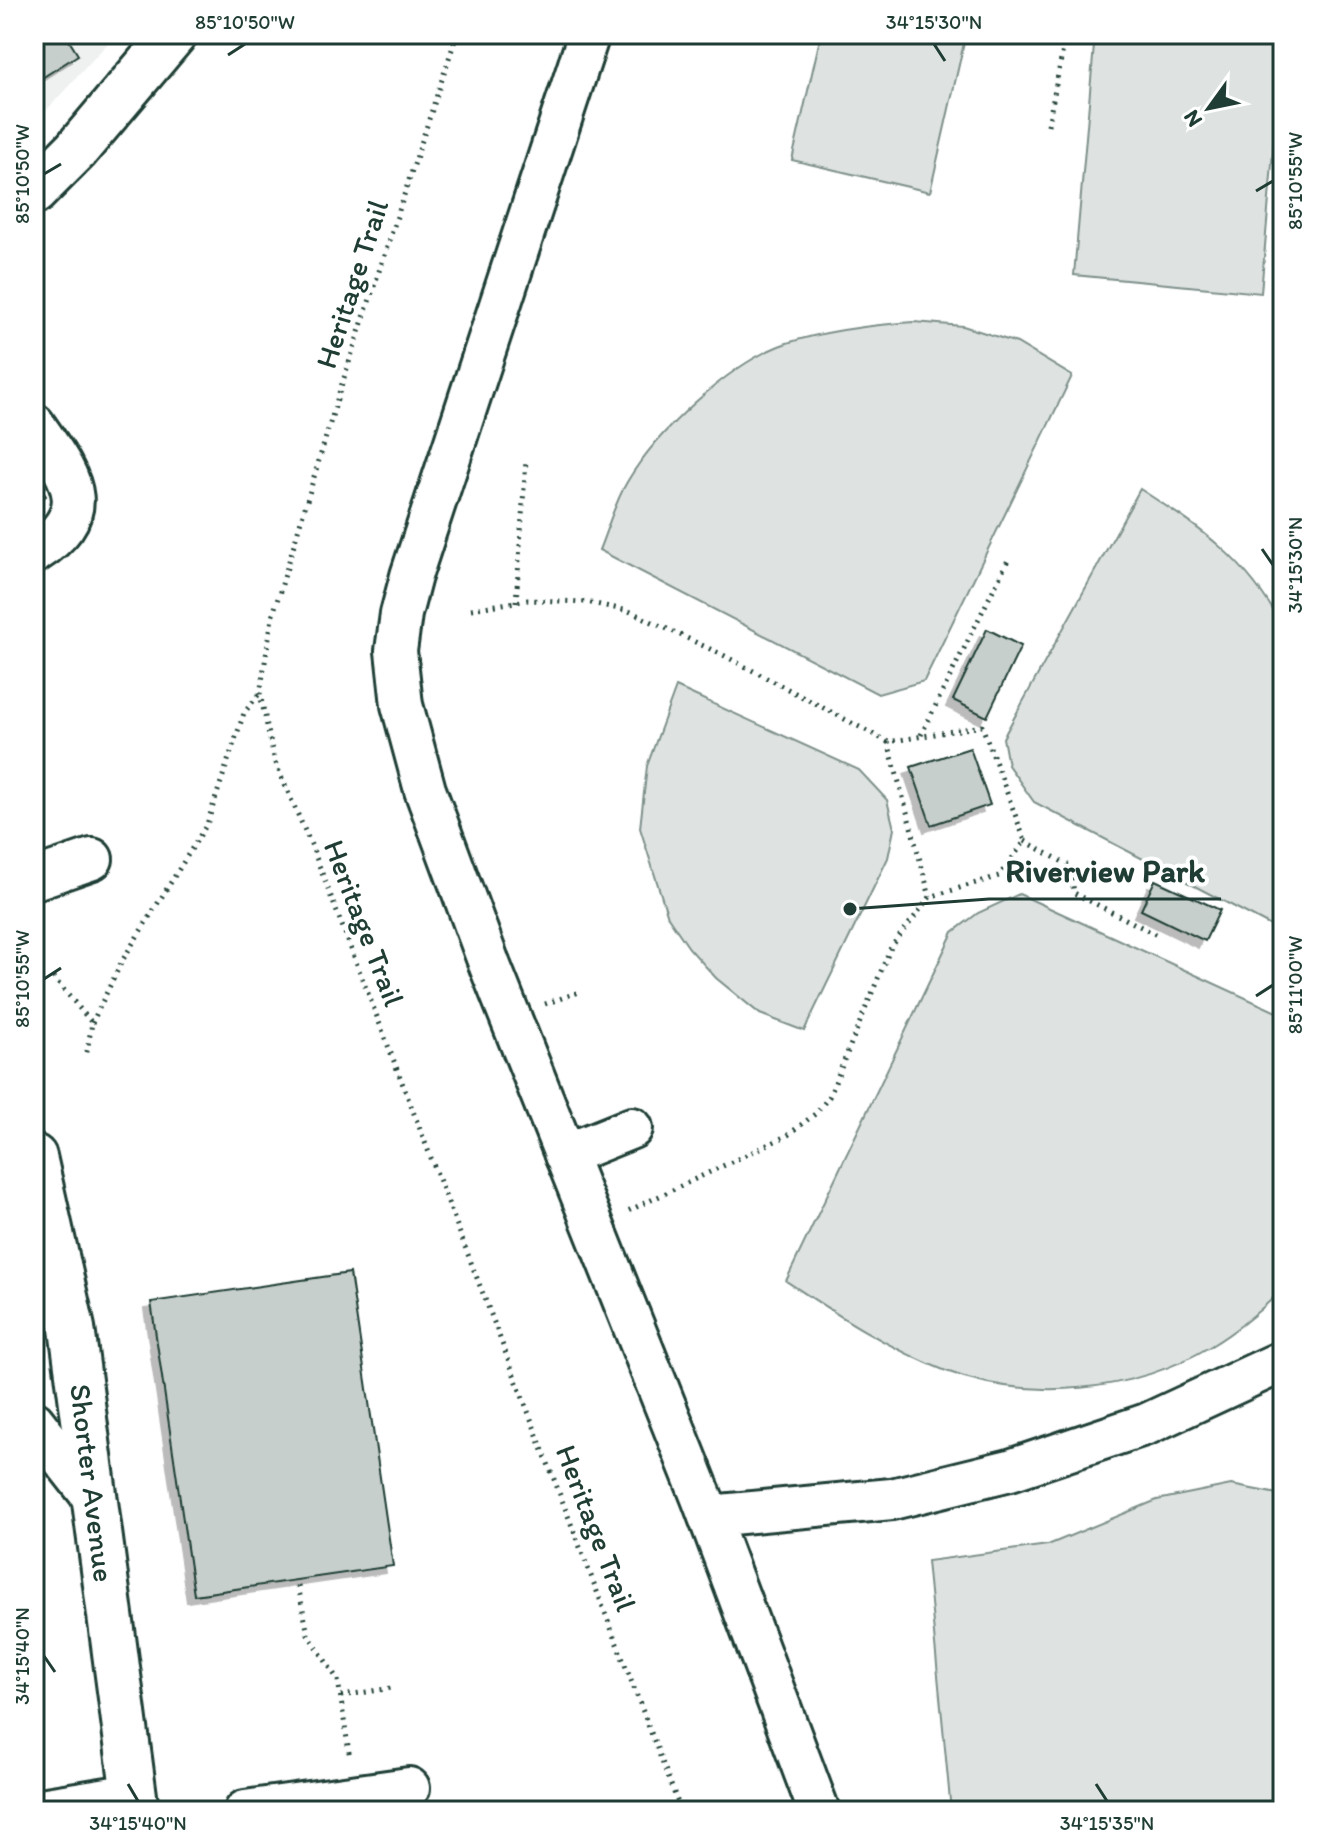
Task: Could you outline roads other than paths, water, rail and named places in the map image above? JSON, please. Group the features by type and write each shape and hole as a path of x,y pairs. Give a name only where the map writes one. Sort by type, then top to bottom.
{"main road":[{"path":"34,192 76,150 174,34"},
{"name":"Shorter Avenue","path":"34,1157 72,1328 135,1802"}],"street":[{"path":"589,34 426,527 401,614 396,651 402,705 425,790 490,966 709,1516 819,1811"},
{"path":"34,424 71,480 71,498 67,525 56,538 34,553"},
{"path":"34,879 92,859"},
{"path":"565,1155 632,1128"},
{"path":"709,1516 892,1499 1010,1470 1147,1424 1283,1361"},
{"path":"34,1422 95,1500"},
{"path":"245,1811 409,1788"},
{"path":"37,1810 135,1802"}],"place":[{"name":"Riverview Park","path":"850,909"}]}
